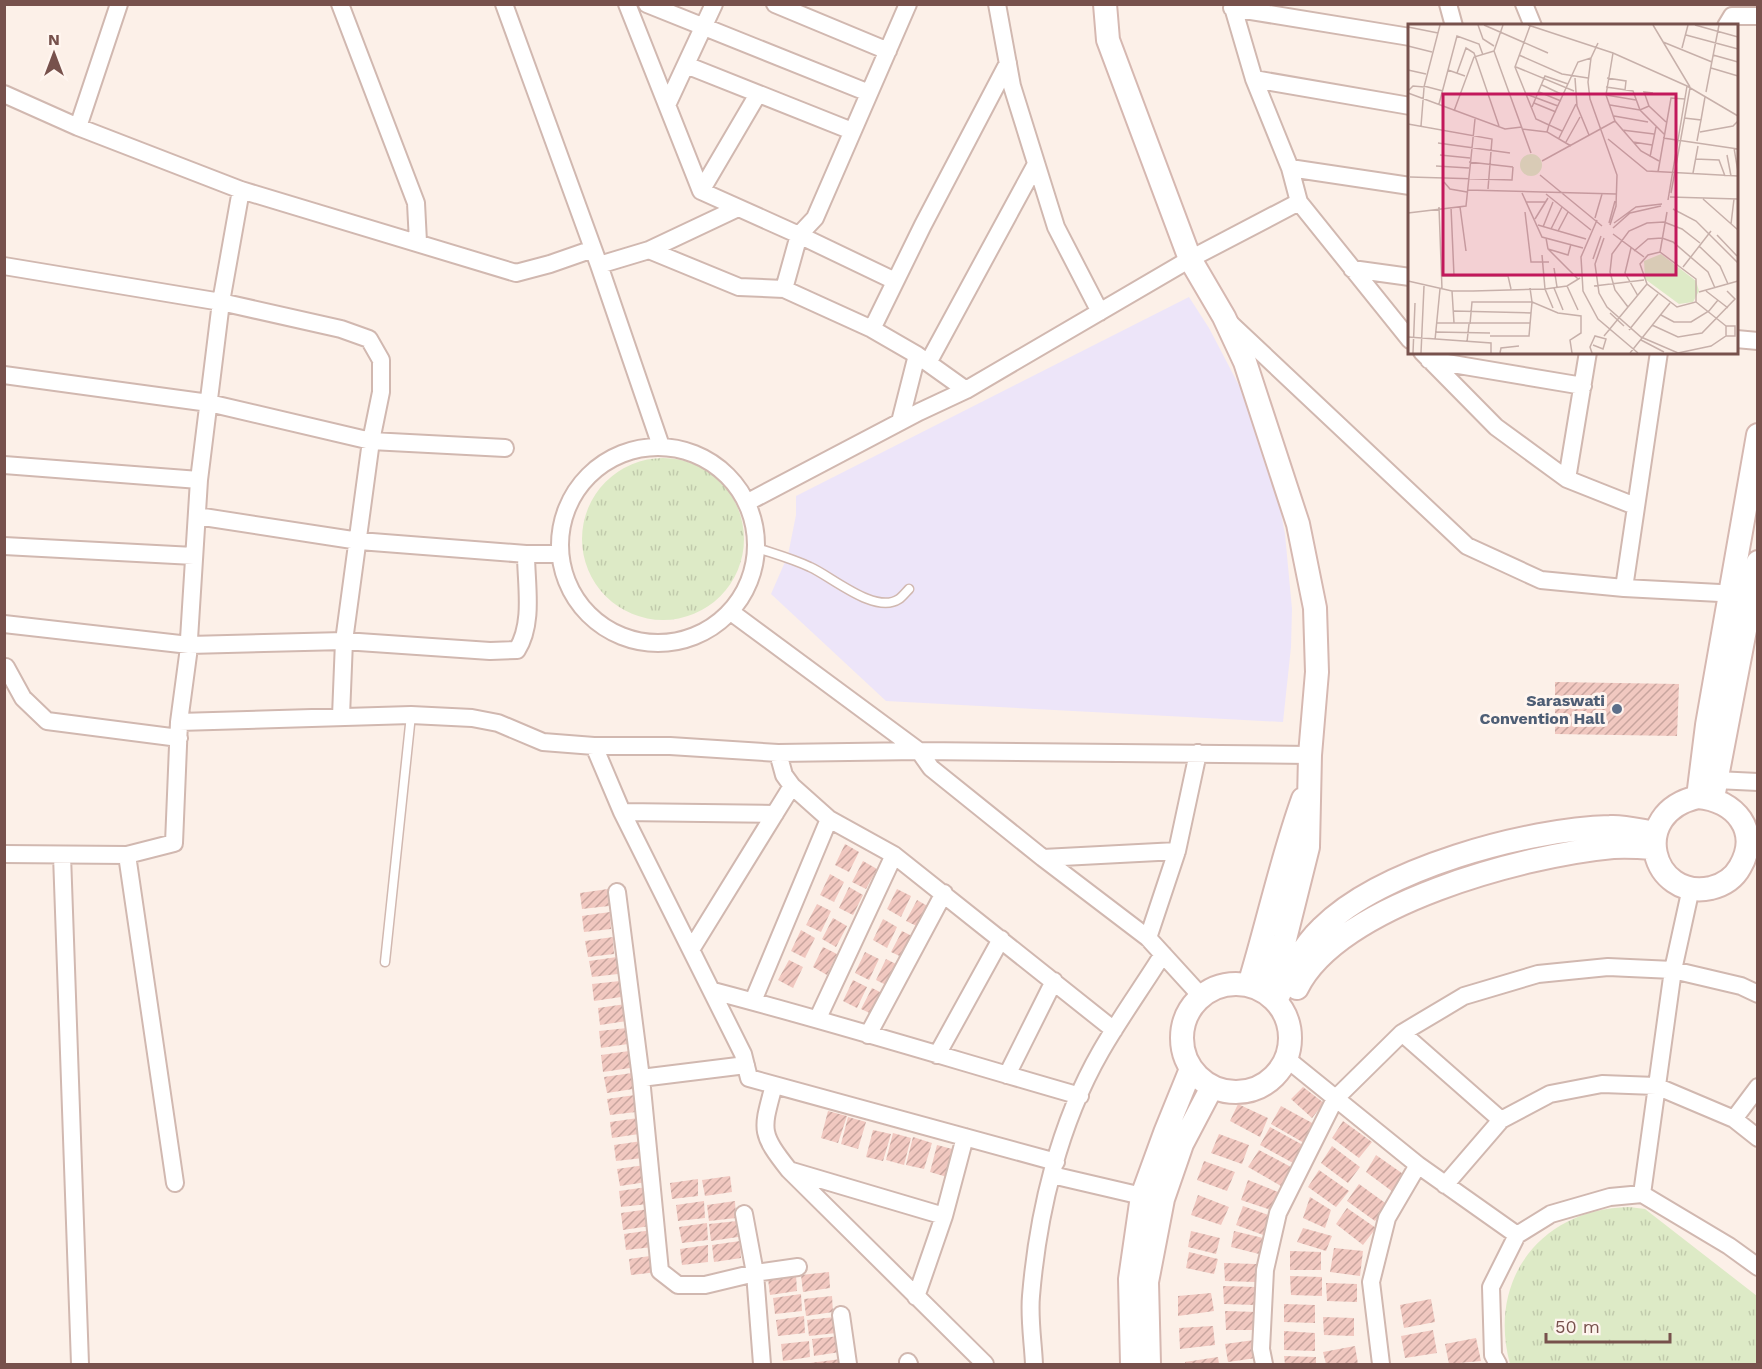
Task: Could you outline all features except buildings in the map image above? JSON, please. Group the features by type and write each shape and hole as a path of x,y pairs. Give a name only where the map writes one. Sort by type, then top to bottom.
{"street":[{"path":"78,127 119,4"},
{"path":"340,4 416,203 418,242"},
{"path":"504,4 596,257 661,446"},
{"path":"627,4 700,191 895,281"},
{"path":"647,4 869,93"},
{"path":"667,105 714,4"},
{"path":"776,4 888,51"},
{"path":"997,4 1012,86 1056,227 1100,312"},
{"path":"1105,4 1108,40 1190,259 1224,317 1245,362 1298,524 1315,608 1317,672 1310,755 1308,847 1269,998"},
{"path":"1448,4 1453,24"},
{"path":"1524,4 1532,24"},
{"path":"784,289 799,236 815,218 888,51 905,6"},
{"path":"1408,37 1232,6 1254,79 1290,168 1299,202 1408,338"},
{"path":"1727,24 1732,16 1758,16"},
{"path":"872,329 1008,63"},
{"path":"686,65 852,131"},
{"path":"1254,79 1408,105"},
{"path":"4,94 78,127 241,190 516,273 550,264 649,250 738,208"},
{"path":"700,191 758,94"},
{"path":"900,422 923,359 1036,164"},
{"path":"1290,168 1408,186"},
{"path":"4,854 127,855 174,843 179,730 189,645 199,480 221,302 241,190"},
{"path":"748,502 966,390 1190,259 1299,202"},
{"path":"649,250 739,286 784,289 872,329 923,359 966,390"},
{"path":"4,266 221,302 341,329 369,339 381,360 381,392 371,441 344,641 341,716"},
{"path":"1352,269 1408,277"},
{"path":"1224,317 1467,546 1541,580 1624,588 1747,595"},
{"path":"1738,339 1758,341"},
{"path":"1567,479 1588,354"},
{"path":"1624,588 1659,354"},
{"path":"1425,356 1496,427 1567,479 1635,506"},
{"path":"1425,356 1583,386"},
{"path":"4,375 208,403 371,441 505,448"},
{"path":"1709,792 1747,595 1758,435"},
{"path":"661,446 688,451 712,462 733,480 748,502 755,524 757,548 754,571 745,593 731,612 709,629 683,640 655,643 627,638 601,626 580,606 566,582 559,554 560,526 569,500 585,477 608,460 633,449 661,446"},
{"path":"4,465 199,480"},
{"path":"197,516 359,541 526,554 559,554"},
{"path":"4,546 194,556"},
{"path":"4,624 189,645 344,641 490,651 517,650 524,639 527,618 526,554"},
{"path":"1747,595 1758,562"},
{"path":"731,612 919,751 931,768 1148,938 1200,996"},
{"path":"6,667 23,698 47,721 179,730 341,716 411,715 472,718 498,723 543,742 594,746 670,746 778,753 919,751 1310,755"},
{"path":"594,746 622,812 744,1054 749,1078 965,1137 1142,1196"},
{"path":"778,753 784,775 792,786 829,819 894,855 1114,1030"},
{"path":"1148,938 1178,850 1198,753"},
{"path":"1709,792 1737,815 1745,828 1753,850 1748,872 1718,886 1705,889 1691,888 1677,883 1666,874 1658,862 1655,840 1661,819 1683,800 1709,792 1758,782"},
{"path":"692,948 792,786"},
{"path":"622,812 775,814"},
{"path":"753,1001 829,819"},
{"path":"1269,998 1321,928 1353,903 1406,876 1456,856 1570,829 1613,826 1655,840"},
{"path":"1043,858 1178,850"},
{"path":"62,855 80,1365"},
{"path":"127,855 175,1183"},
{"path":"818,1018 894,855"},
{"path":"1642,1194 1673,970 1691,888"},
{"path":"617,892 641,1078 660,1272 678,1285 705,1285 755,1273 798,1267"},
{"path":"868,1035 944,893"},
{"path":"937,1055 1001,939"},
{"path":"1034,1365 1030,1298 1040,1230 1054,1168 1069,1117 1101,1052 1163,954"},
{"path":"1264,1365 1261,1349 1265,1270 1278,1213 1335,1099 1402,1033 1464,996 1538,974 1608,967 1673,970 1741,986 1758,994"},
{"path":"1007,1075 1054,981"},
{"path":"1232,984 1269,998 1290,1028 1287,1059 1277,1074 1263,1085 1247,1091 1229,1092 1212,1087 1191,1069 1184,1055 1181,1039 1183,1023 1200,996 1215,988 1232,984"},
{"path":"713,991 818,1018 868,1035 1080,1096"},
{"path":"1402,1033 1501,1120"},
{"path":"1287,1059 1418,1165 1517,1235"},
{"path":"641,1078 746,1065"},
{"path":"1132,1365 1130,1279 1142,1196 1191,1069"},
{"path":"1445,1185 1501,1120 1550,1094 1602,1084 1656,1086 1734,1119 1758,1138"},
{"path":"774,1085 764,1122 769,1145 789,1170 985,1365"},
{"path":"1149,1365 1147,1282 1163,1198 1182,1144 1212,1087"},
{"path":"1734,1119 1758,1087"},
{"path":"916,1297 944,1216 965,1137"},
{"path":"1381,1365 1371,1282 1387,1218 1418,1165"},
{"path":"789,1170 944,1216"},
{"path":"1498,1365 1493,1355 1491,1287 1517,1235 1551,1214 1610,1197 1642,1194 1729,1246 1758,1267"},
{"path":"744,1214 755,1273 762,1365"},
{"path":"841,1315 848,1365"}],"lane":[{"path":"757,548 812,567 841,586 876,601 884,603 898,600 909,589"},
{"path":"385,962 411,715"}],"shaded area":[{"path":"1189,297 1209,328 1243,393 1278,497 1285,534 1292,609 1291,647 1283,722 886,701 771,594 788,555 796,515 796,496"}],"green space":[{"path":"663,458 694,464 720,482 738,508 744,539 738,570 720,596 694,614 663,620 632,614 606,596 588,570 582,539 588,508 606,482 632,464"},
{"path":"1629,1207 1645,1209 1757,1296 1757,1364 1510,1364 1505,1333 1507,1304 1514,1277 1528,1254 1547,1235 1570,1220 1598,1211"}],"place":[{"name":"Saraswati Convention Hall","path":"1617,709"}]}
